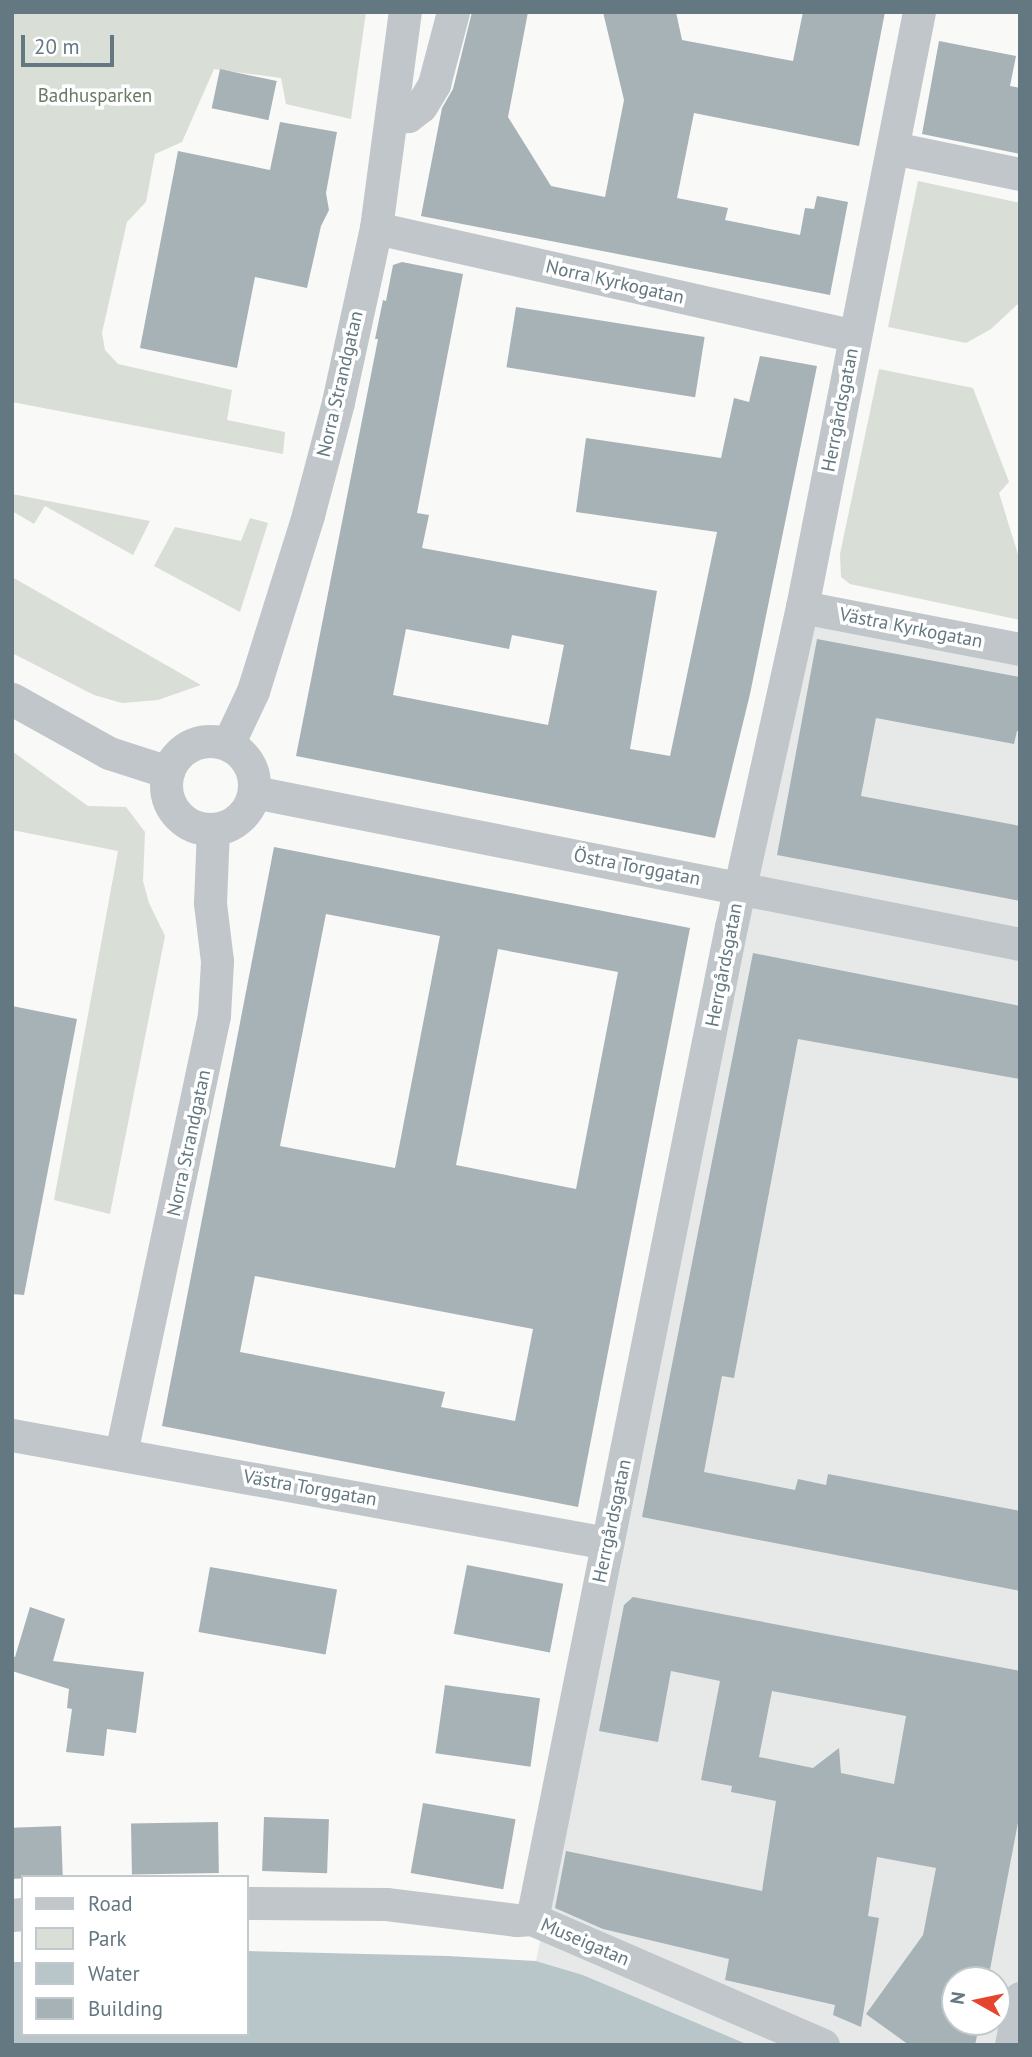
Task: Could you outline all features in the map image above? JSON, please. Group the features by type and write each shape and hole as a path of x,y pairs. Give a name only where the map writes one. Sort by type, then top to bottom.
{"street":[{"name":"Norra Strandgatan","path":"228,744 253,691 308,516 338,402 376,228 405,12"},
{"path":"391,117 408,116 434,84 453,12"},
{"name":"Herrgårdsgatan","path":"532,1919 740,887 802,607 919,12"},
{"path":"893,148 1020,174"},
{"name":"Norra Kyrkogatan","path":"376,228 855,336"},
{"name":"Västra Kyrkogatan","path":"802,607 1020,649"},
{"path":"12,699 109,752 168,772"},
{"path":"217,741 228,744 246,758 251,768 254,792 240,817 213,829 191,825 174,810 167,790 168,772 175,758 194,744 217,741"},
{"name":"Östra Torggatan","path":"254,792 1020,944"},
{"name":"Norra Strandgatan","path":"121,1453 214,1015 217,961 210,903 213,829"},
{"name":"Västra Torggatan","path":"12,1434 607,1543"},
{"name":"Museigatan","path":"248,1903 386,1904 517,1920 532,1919 823,2045"},
{"path":"1011,2045 1020,1998"}],"shaded area":[{"path":"808,612 1020,654 1020,2045 749,2045 583,1975 536,1961"}],"green space":[{"name":"Badhusparken","path":"12,12 366,12 351,119 286,104 281,78 214,69 182,142 155,154 146,202 127,222 102,333 105,350 118,364 232,390 227,420 285,432 283,454 12,402"},
{"path":"918,181 1020,203 1020,302 991,329 966,343 888,327"},
{"path":"879,369 973,388 1009,482 999,493 1020,561 1020,620 850,584 841,577 840,554"},
{"path":"12,494 150,521 133,555 45,506 34,524 12,511"},
{"path":"250,518 268,523 240,612 154,566 175,527 241,541"},
{"path":"12,577 201,685 158,700 122,703 94,695 12,653"},
{"path":"12,751 88,806 126,807 145,832 143,881 149,903 165,936 110,1214 54,1200 118,851 12,830"}],"water":[{"path":"248,1951 536,1961 583,1975 749,2045 12,2045 12,1962 21,1962 21,2036 248,2036"}],"building":[{"path":"472,12 528,12 508,117 551,186 605,197 624,100 603,12 676,12 682,40 793,61 803,12 885,12 859,146 694,113 677,198 728,208 725,220 800,235 805,208 814,209 817,196 848,202 830,295 421,216 442,108 453,89"},
{"path":"939,41 1016,56 1010,86 1020,88 1020,154 922,134"},
{"path":"220,69 277,81 268,120 212,108"},
{"path":"280,122 337,132 326,193 329,210 321,226 307,288 255,277 237,368 140,348 178,151 270,170"},
{"path":"402,262 463,274 417,513 429,515 422,548 657,591 630,749 670,756 717,532 576,512 586,438 721,458 734,398 749,402 760,356 817,366 750,694 715,838 296,756 378,339 375,339 393,265","holes":["406,629 509,649 512,635 564,645 548,725 393,695"]},
{"path":"516,307 705,337 695,397 506,367"},
{"path":"817,639 1020,677 1020,731 1017,731 1014,744 876,718 861,796 1020,826 1020,901 777,855"},
{"path":"274,847 690,928 578,1507 162,1426","holes":["326,914 440,936 395,1168 280,1146","498,949 618,972 576,1189 456,1165","255,1276 533,1329 515,1421 441,1407 445,1392 240,1352"]},
{"path":"753,953 1020,1006 1020,1079 798,1039 734,1378 722,1376 704,1472 795,1490 798,1479 826,1485 828,1474 1020,1511 1020,1591 642,1517"},
{"path":"12,1006 77,1019 24,1295 12,1294"},
{"path":"467,1565 563,1584 550,1652 454,1634"},
{"path":"210,1567 337,1589 326,1654 199,1632"},
{"path":"633,1597 1020,1671 1020,1812 991,1966 941,1966 941,2036 977,2036 975,2045 909,2045 866,2014 923,1935 936,1868 877,1857 868,1916 879,1918 861,2027 833,2015 835,2005 725,1980 729,1959 603,1929 555,1908 566,1851 762,1891 776,1801 731,1792 732,1786 701,1780 720,1681 671,1671 658,1742 599,1731 624,1605","holes":["772,1691 906,1716 894,1784 841,1773 839,1748 813,1768 759,1757"]},
{"path":"30,1607 65,1619 53,1661 144,1672 136,1733 107,1729 104,1756 66,1752 72,1709 67,1708 69,1689 12,1671 12,1656 15,1657"},
{"path":"445,1685 540,1698 530,1767 435,1753"},
{"path":"423,1803 516,1819 503,1889 411,1873"},
{"path":"264,1817 329,1819 327,1873 262,1871"},
{"path":"218,1822 219,1873 132,1875 131,1824"},
{"path":"61,1826 63,1875 21,1875 21,1878 14,1879 12,1828"}]}
